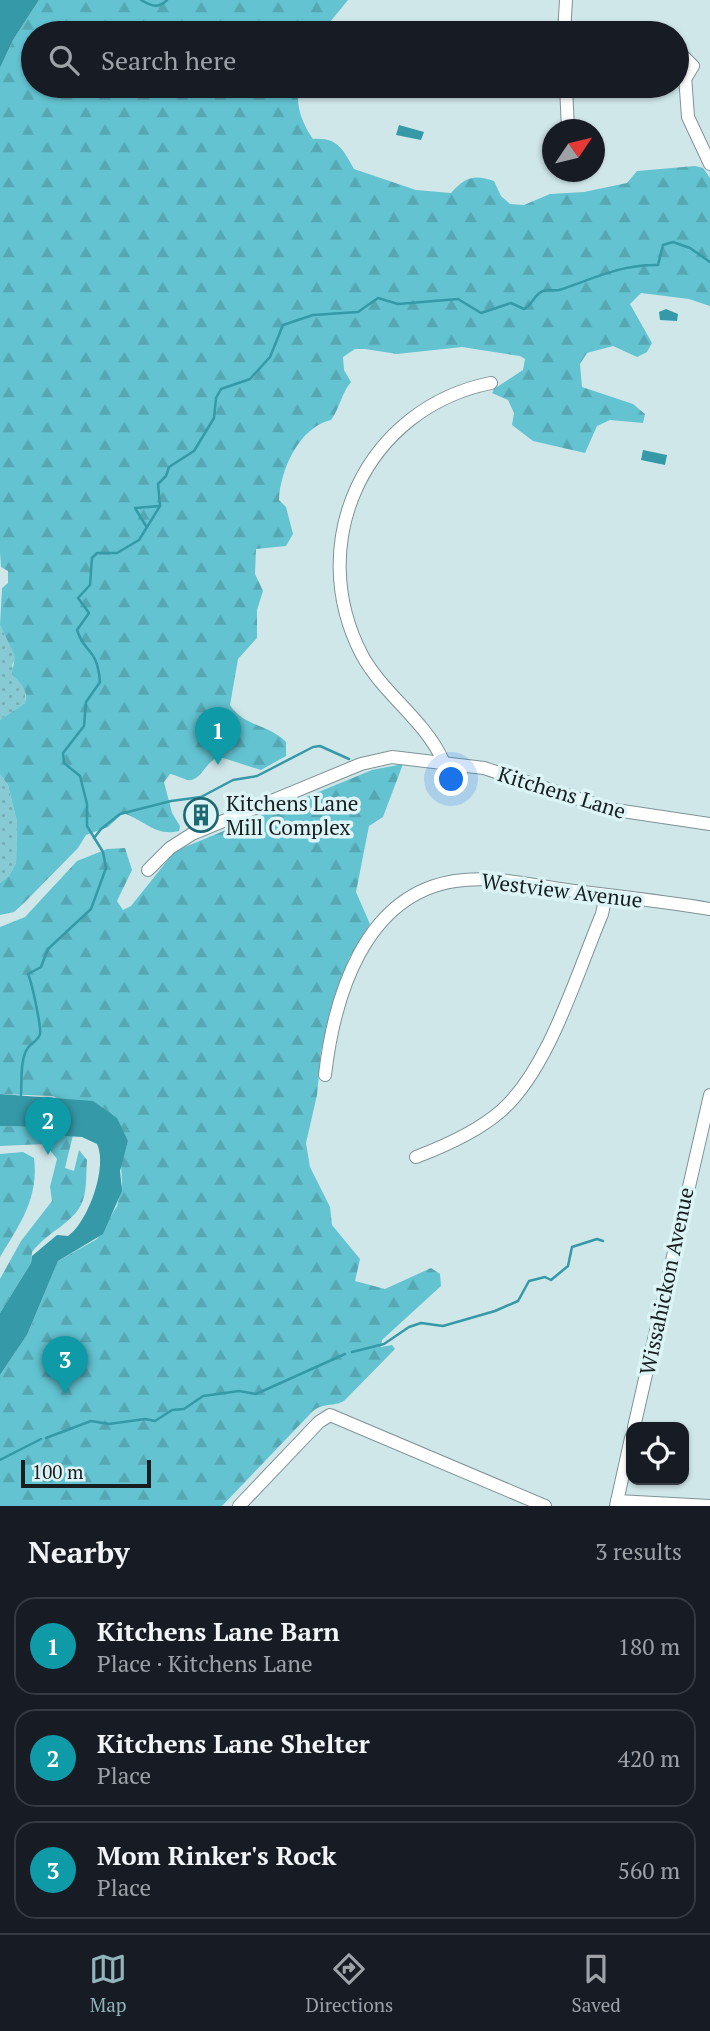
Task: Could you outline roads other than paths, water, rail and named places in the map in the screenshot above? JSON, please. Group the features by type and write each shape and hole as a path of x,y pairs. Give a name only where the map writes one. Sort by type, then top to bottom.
{"street":[{"path":"565,21 566,0"},
{"path":"567,98 568,119"},
{"path":"685,98 688,117 710,164"},
{"path":"443,761 434,744 378,681 361,653 343,603 340,551 348,510 358,484 392,435 435,401 458,390 491,383"},
{"name":"Kitchens Lane","path":"148,870 170,848 192,834 361,764 392,757 443,761 507,774 609,809 710,824"},
{"name":"Westview Avenue","path":"325,1075 331,1036 356,959 381,921 402,903 436,886 464,880 492,880 710,909"},
{"path":"416,1157 489,1120 524,1085 555,1026 602,914 607,895"},
{"name":"Wissahickon Avenue","path":"635,1422 710,1095"},
{"path":"239,1506 327,1416 339,1418 545,1506"},
{"path":"626,1461 617,1503 710,1506"}],"waterway":[{"path":"141,0 154,6 167,0"},
{"name":"Kitchens Lane","path":"21,1095 24,1056 27,1048 40,1034 28,974 41,967 48,949 91,909 106,868 103,852 87,826 87,804 80,776 64,763 63,753 84,726 86,702 100,682 94,656 77,630 89,613 78,598 90,585 92,558 97,553 117,553 139,540 160,506 158,484 166,476 169,467 194,451 214,418 216,398 221,389 250,379 270,357 283,325 313,315 358,312 378,298 398,304 458,299 481,313 511,303 524,309 543,291 559,290 632,267 658,265 663,245 673,242 690,248 710,262"},
{"name":"Kitchens Lane","path":"146,526 135,508 160,506"},
{"path":"94,838 120,814 171,801 201,797 233,780 257,776 313,747 320,746 349,759"},
{"path":"352,1352 384,1344 409,1327 421,1323 443,1326 495,1311 518,1301 529,1281 545,1277 551,1280 568,1266 572,1247 597,1239 603,1241"},
{"path":"46,1438 91,1421 109,1424 145,1419 155,1421 172,1410 184,1409 203,1396 239,1391 256,1394 345,1354"},
{"path":"0,1460 41,1439"}],"place":[{"name":"Kitchens Lane Barn","path":"218,765"},
{"name":"Kitchens Lane Mill Complex","path":"201,815"},
{"name":"Kitchens Lane Shelter","path":"48,1155"},
{"name":"Mom Rinker's Rock","path":"65,1394"}]}
